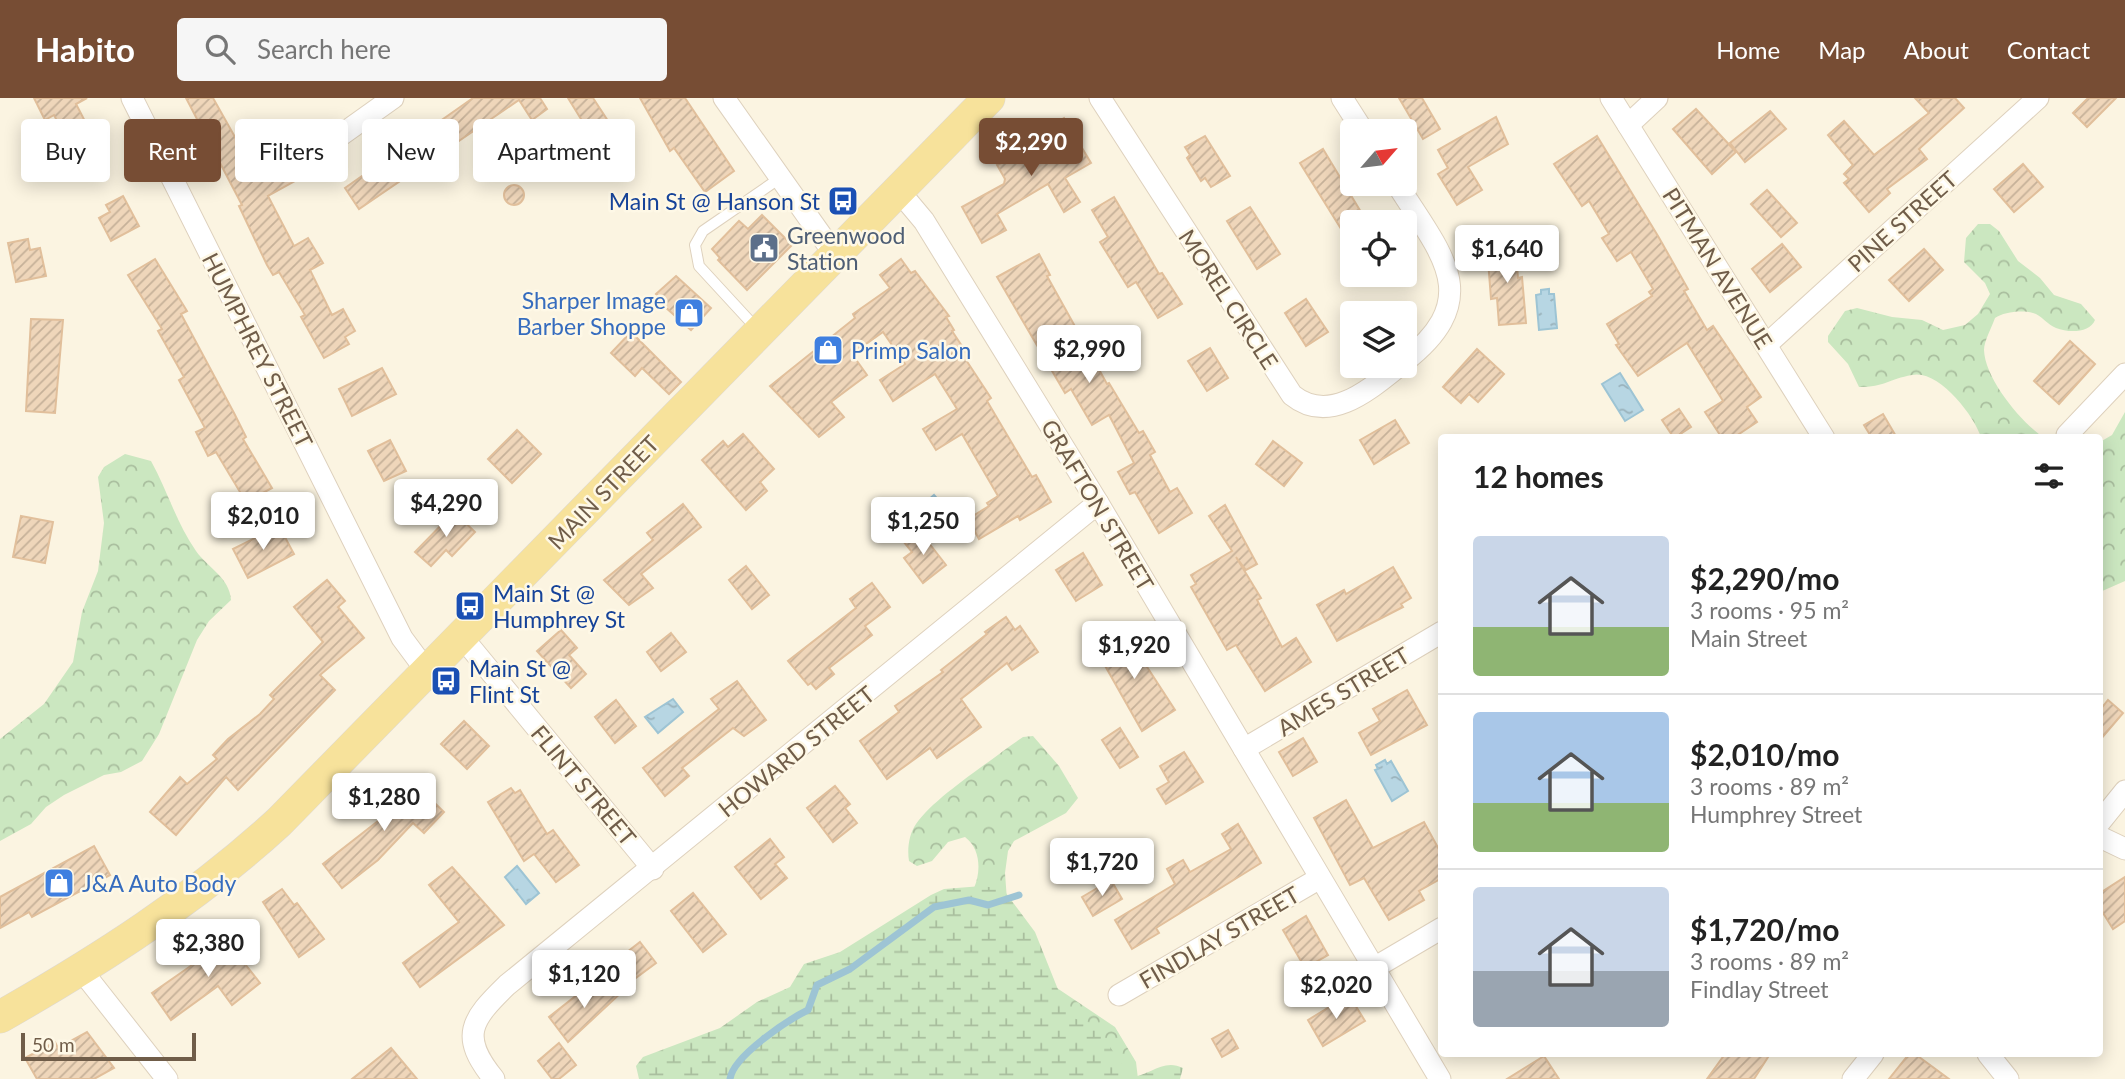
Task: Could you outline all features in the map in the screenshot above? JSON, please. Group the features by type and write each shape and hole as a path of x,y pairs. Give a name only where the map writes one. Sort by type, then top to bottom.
{"main road":[{"name":"MAIN STREET","path":"0,1017 82,971 172,911 251,848 428,673 989,98"}],"street":[{"name":"HUMPHREY STREET","path":"132,98 402,638 428,673"},
{"path":"348,130 393,98"},
{"path":"724,98 835,255"},
{"name":"MOREL CIRCLE","path":"1100,98 1292,395 1309,406 1331,408 1352,398 1381,378"},
{"path":"1342,98 1355,119"},
{"name":"PITMAN AVENUE","path":"1611,98 1822,434"},
{"path":"1628,125 1657,98"},
{"name":"PINE STREET","path":"1766,345 2038,98"},
{"name":"GRAFTON STREET","path":"898,190 924,221 1098,503 1440,1079"},
{"path":"1404,196 1441,254 1449,271 1452,288 1448,306 1436,331 1417,349"},
{"path":"2068,434 2125,374"},
{"name":"HOWARD STREET","path":"494,1079 478,1058 472,1038 476,1019 494,998 1098,503"},
{"name":"AMES STREET","path":"1244,749 1438,634"},
{"name":"FLINT STREET","path":"462,637 653,869"},
{"path":"2103,818 2125,791"},
{"path":"2103,838 2125,849"},
{"name":"FINDLAY STREET","path":"1119,995 1320,878"},
{"path":"1374,968 1438,930"},
{"path":"82,971 167,1079"},
{"path":"1853,1079 1871,1057"},
{"path":"1990,1057 2008,1079"}],"lane":[{"path":"759,332 702,270 696,261 695,245 703,231 780,178"}],"green space":[{"path":"1978,224 1990,224 1999,231 2018,261 2040,278 2054,295 2081,304 2095,320 2084,330 2067,331 2056,328 2036,314 2028,312 2008,313 1995,318 1984,350 1986,361 2006,399 2039,434 1980,434 1971,417 1954,396 1933,379 1922,375 1859,387 1848,364 1828,342 1828,336 1845,311 1857,308 1892,317 1922,320 1943,330 1965,325 1978,314 1990,294 1985,283 1964,262 1966,238"},
{"path":"2125,412 2125,581 2103,591 2103,440 2112,435"},
{"path":"125,454 151,461 189,541 227,585 231,600 209,621 197,640 159,734 142,761 121,772 104,775 64,795 46,807 31,824 0,841 0,739 44,704 73,662 82,612 98,571 104,523 98,477 104,467"},
{"path":"1033,736 1059,766 1078,798 1066,813 1014,841 1008,851 1005,873 1008,914 1045,980 1115,1027 1136,1062 1138,1079 748,1079 974,888 978,875 977,854 965,837 948,842 932,861 917,866 909,861 908,847 912,832 924,814 947,793 1023,737"},
{"path":"982,886 1003,889 1035,932 1069,1017 1094,1024 1131,1077 1163,1066 1176,1065 1183,1068 1180,1079 639,1079 636,1066 643,1057 720,1028 757,1002 790,987 804,964 840,952 944,889"}],"water":[{"path":"1549,289 1549,294 1554,294 1557,328 1539,330 1536,295 1541,294 1541,290"},
{"path":"1620,373 1643,410 1625,421 1602,384"},
{"path":"934,495 954,518 957,516 962,522 945,536 920,507"},
{"path":"673,699 683,712 658,733 645,717"},
{"path":"1385,760 1387,764 1391,761 1408,791 1392,801 1375,770 1378,769 1376,765"},
{"path":"517,866 539,893 526,904 505,877"}],"building":[{"path":"34,98 87,98 76,104 84,119 56,119 54,115 44,119"},
{"path":"186,98 213,98 235,137 235,182 293,182 268,196 294,246 308,238 323,263 310,270 332,315 343,309 355,331 345,337 349,344 324,358 301,317 305,315 279,272 273,275 267,265 239,206 242,205 221,165 221,119 197,119"},
{"path":"473,98 540,98 547,109 531,119 519,100 491,119 473,119 473,131 459,141 459,119 443,119"},
{"path":"568,98 593,98 607,119 581,119"},
{"path":"640,98 685,98 734,171 705,192 674,148 670,151"},
{"path":"1399,98 1422,98 1440,129 1423,139 1418,130 1418,119 1411,119"},
{"path":"1915,98 1955,98 1964,108 1919,149 1927,159 1887,189 1890,193 1869,212 1844,183 1849,179 1844,174 1853,165 1828,135 1844,121 1874,155 1929,113"},
{"path":"2088,98 2116,98 2087,127 2073,113"},
{"path":"1696,109 1736,152 1712,174 1673,129"},
{"path":"1770,111 1786,129 1745,162 1730,143"},
{"path":"1496,117 1508,144 1468,167 1482,190 1457,205 1438,174 1448,168 1438,150"},
{"path":"1064,118 1091,163 1065,178 1080,202 1064,212 1048,184 997,214 1006,230 982,243 962,207 1004,184 1005,179 997,165 1027,149 1025,146 1037,139 1035,135"},
{"path":"1205,136 1230,176 1211,187 1205,178 1201,181 1187,158 1190,155 1185,147"},
{"path":"1597,136 1658,236 1688,289 1684,291 1707,330 1713,326 1761,397 1747,407 1757,422 1739,434 1719,434 1705,412 1723,401 1687,343 1638,376 1616,345 1619,344 1607,324 1652,296 1649,292 1653,289 1631,252 1617,261 1602,238 1609,234 1589,201 1582,206 1554,164"},
{"path":"1323,149 1340,177 1340,196 1351,196 1360,210 1340,210 1340,227 1300,163"},
{"path":"2023,164 2043,187 2014,212 1994,189"},
{"path":"362,176 362,182 399,182 359,209 345,188"},
{"path":"514,185 521,188 524,195 521,202 514,205 507,202 504,195 507,188"},
{"path":"1767,190 1797,223 1781,237 1751,204"},
{"path":"123,196 139,226 111,241 99,218 110,212 106,205"},
{"path":"1114,197 1159,274 1162,273 1182,304 1158,318 1136,282 1128,287 1100,242 1108,237 1092,210"},
{"path":"1250,207 1280,254 1257,269 1227,221"},
{"path":"762,215 792,245 747,290 718,260 720,258 712,249 739,221 748,229"},
{"path":"28,239 30,250 40,248 46,276 16,282 8,243"},
{"path":"1515,241 1518,278 1522,277 1526,323 1499,325 1497,298 1491,299 1488,260 1496,259 1495,242"},
{"path":"1782,244 1801,267 1770,292 1752,269"},
{"path":"1924,249 1943,270 1909,301 1889,280"},
{"path":"1039,254 1050,275 1047,276 1107,384 1109,383 1139,433 1143,431 1155,452 1150,455 1170,492 1177,488 1192,513 1159,533 1135,492 1130,494 1118,472 1134,463 1109,415 1092,425 1071,389 1065,393 997,277"},
{"path":"155,259 187,311 181,314 246,437 243,439 272,488 246,502 216,452 208,456 196,432 205,428 179,380 184,377 158,331 162,329 128,275"},
{"path":"901,259 911,273 915,271 949,316 946,317 954,330 952,331 970,358 966,360 991,398 987,401 1032,477 1036,475 1051,502 1020,520 1018,516 979,539 968,519 989,506 987,503 998,496 962,434 936,450 923,429 957,409 935,374 893,401 880,380 905,364 883,332 852,354 867,375 831,402 844,417 819,437 770,386 855,318 853,314 890,288 880,275"},
{"path":"676,276 711,308 691,330 664,306 666,303 656,294"},
{"path":"1306,299 1328,332 1306,346 1285,313"},
{"path":"31,319 63,320 55,413 26,411"},
{"path":"631,332 681,382 669,394 642,368 635,376 611,353"},
{"path":"2070,341 2095,364 2059,404 2034,381"},
{"path":"1210,348 1228,378 1207,391 1188,361"},
{"path":"1477,349 1504,374 1478,402 1469,394 1461,403 1443,387"},
{"path":"382,368 396,394 352,416 339,389"},
{"path":"1679,409 1691,427 1680,434 1671,434 1662,420"},
{"path":"1883,414 1895,434 1870,434 1864,425"},
{"path":"1395,420 1409,443 1374,464 1360,440"},
{"path":"517,430 541,454 512,483 488,459"},
{"path":"743,434 774,469 760,482 767,491 746,510 702,460 723,441 728,447"},
{"path":"390,440 406,471 384,481 368,451"},
{"path":"1273,441 1302,463 1284,486 1256,464"},
{"path":"683,504 701,527 641,574 653,588 629,605 604,580 653,540 647,533"},
{"path":"1225,505 1257,564 1246,570 1236,557 1261,598 1257,600 1282,647 1296,638 1311,662 1265,691 1236,645 1227,650 1191,587 1196,584 1191,575 1232,551 1209,516"},
{"path":"454,512 475,532 452,556 446,550 431,566 415,552"},
{"path":"21,516 53,522 45,563 13,557"},
{"path":"279,526 294,554 248,578 233,549"},
{"path":"918,529 946,565 923,583 904,558 912,552 903,541"},
{"path":"1083,553 1102,585 1076,601 1056,570"},
{"path":"746,566 769,595 752,609 729,580"},
{"path":"1393,567 1411,598 1401,604 1403,607 1337,641 1317,605 1344,590 1346,594"},
{"path":"327,580 345,601 338,607 364,638 320,675 335,690 238,790 226,777 176,835 150,812 180,777 187,784 217,759 213,755 228,739 260,714 274,699 270,695 323,642 294,607"},
{"path":"872,583 890,607 865,626 872,635 829,668 834,674 816,689 811,683 808,685 788,661 856,608 850,599"},
{"path":"1006,617 1015,630 1020,626 1038,652 1012,670 1007,663 961,699 981,727 937,758 930,748 887,779 860,741 899,712 895,706 943,672 941,670"},
{"path":"561,630 577,648 569,655 586,674 571,688 537,651"},
{"path":"1123,630 1175,710 1142,731 1095,648"},
{"path":"671,633 686,652 661,671 647,652"},
{"path":"737,681 766,720 744,736 733,728 682,768 689,776 665,796 643,768 719,709 711,699"},
{"path":"1407,690 1427,725 1371,755 1359,733 1380,721 1373,709"},
{"path":"616,700 636,726 615,743 595,717"},
{"path":"2108,700 2123,713 2103,736 2103,706"},
{"path":"464,721 489,746 467,769 441,744"},
{"path":"1120,728 1138,757 1120,768 1102,740"},
{"path":"1303,738 1317,762 1293,776 1279,752"},
{"path":"1184,752 1203,782 1166,804 1157,789 1169,782 1160,766"},
{"path":"413,782 444,812 424,833 413,823 378,860 342,888 323,864 387,814 381,809 404,785 407,788"},
{"path":"835,786 850,804 845,808 857,823 833,842 807,808"},
{"path":"511,788 515,793 520,790 547,834 553,830 579,865 556,882 534,854 524,861 488,802"},
{"path":"1346,800 1373,848 1424,822 1438,848 1438,880 1419,891 1424,900 1389,920 1364,878 1350,885 1314,818"},
{"path":"1238,824 1261,863 1156,928 1159,933 1132,949 1115,920 1175,884 1167,869 1183,860 1190,872 1231,849 1222,834"},
{"path":"770,839 784,857 775,864 787,878 761,899 735,867"},
{"path":"94,846 110,875 32,917 29,912 0,928 0,897"},
{"path":"452,867 504,925 420,987 403,963 459,922 429,885"},
{"path":"2125,877 2125,921 2113,929 2103,913 2103,891"},
{"path":"1111,880 1122,899 1093,916 1082,897"},
{"path":"282,889 294,905 297,903 324,939 299,957 263,902"},
{"path":"693,893 726,934 703,952 671,911"},
{"path":"1306,916 1328,955 1305,968 1283,930"},
{"path":"221,934 260,983 232,1005 218,986 171,1020 152,993 205,956 200,950"},
{"path":"640,942 656,963 633,980 617,960"},
{"path":"613,978 623,991 568,1042 549,1017 577,995 583,1003"},
{"path":"1349,995 1365,1021 1323,1046 1308,1020"},
{"path":"1228,1030 1238,1048 1222,1057 1212,1039"},
{"path":"87,1032 114,1068 94,1079 37,1079 25,1058 55,1042 58,1048"},
{"path":"559,1043 576,1065 559,1079 552,1079 538,1061"},
{"path":"391,1048 417,1079 352,1079"},
{"path":"1545,1057 1559,1079 1507,1079"},
{"path":"1723,1057 1768,1057 1754,1079 1707,1079"},
{"path":"1907,1057 1919,1057 1949,1079 1889,1079"}],"waterway":[{"path":"730,1079 733,1070 751,1050 775,1030 808,1010 817,985 850,969 934,907 969,900 988,905 1019,895"}],"place":[{"name":"Main St @ Hanson St","path":"843,201"},
{"name":"Greenwood Station","path":"764,248"},
{"name":"Sharper Image Barber Shoppe","path":"689,313"},
{"name":"Primp Salon","path":"828,350"},
{"name":"Main St @ Humphrey St","path":"470,606"},
{"name":"Main St @ Flint St","path":"446,681"},
{"name":"J&A Auto Body","path":"59,883"}]}
